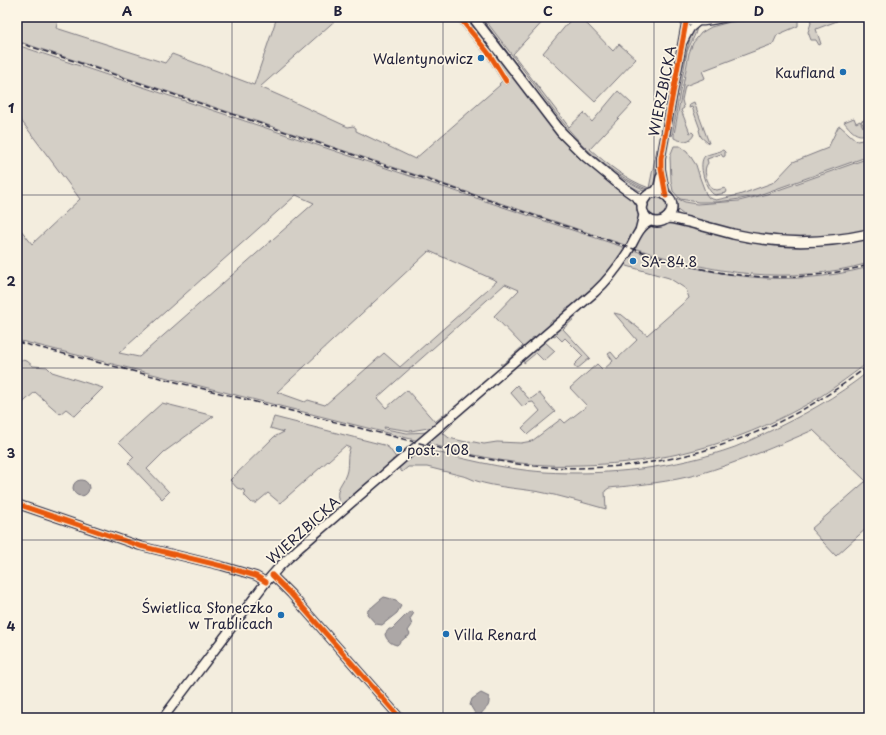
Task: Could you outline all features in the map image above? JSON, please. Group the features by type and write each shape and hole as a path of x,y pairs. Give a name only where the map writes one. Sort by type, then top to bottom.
{"main road":[{"path":"473,17 555,125 579,150 607,175 638,198 651,221"},
{"path":"607,175 641,194 661,193 670,200 672,207 678,213 697,224"},
{"path":"638,233 644,200 652,194"},
{"path":"638,233 646,223 651,221 660,222 667,218 672,207"},
{"path":"667,218 744,236 789,241 833,240 869,234"},
{"name":"WIERZBICKA","path":"164,718 269,578 299,548 599,288 620,262 638,233"}],"street":[{"path":"460,17 488,51 506,81"},
{"path":"678,17 699,22 708,22 734,17"},
{"name":"WIERZBICKA","path":"652,194 659,183 661,158 687,19"},
{"path":"683,44 691,29 699,22"},
{"name":"WIERZBICKA","path":"661,169 666,196"},
{"path":"17,504 133,543 256,576 269,578 291,594 400,718"}],"shaded area":[{"path":"17,17 59,17 56,28 165,63 172,54 254,85 277,17 339,17 260,87 348,127 353,126 356,128 356,131 415,159 500,85 499,84 502,81 503,83 508,80 491,51 462,17 470,17 545,117 635,199 639,211 636,228 628,246 17,41"},
{"path":"478,17 481,17 563,126 588,152 616,174 631,183 644,189 654,189 648,192 640,191 622,181 604,168 564,131"},
{"path":"483,17 547,17 513,54 569,127 584,113 592,122 618,91 632,104 590,149 618,172 649,188 657,149 659,152 655,185 650,189 647,189 630,181 615,172 587,149 563,123"},
{"path":"573,17 587,24 613,51 619,44 636,59 595,102 543,53"},
{"path":"792,17 796,18 798,21 798,26 777,35 773,44 702,71 705,78 685,86 682,100 684,108 681,110 690,133 692,132 694,134 691,139 686,141 674,138 689,53 693,43 701,33 711,27 730,22"},
{"path":"810,17 836,17 837,21 816,29 821,44 819,45 816,40 811,40 808,32 811,23"},
{"path":"697,26 687,52 672,136 669,131 675,97 691,34"},
{"path":"17,45 626,248 599,283 590,292 573,306 566,308 565,312 558,320 553,320 550,322 550,327 536,339 533,337 531,340 532,342 504,367 500,364 503,364 523,346 494,316 519,290 505,284 377,398 386,408 407,390 435,422 447,412 450,414 434,427 411,431 384,427 385,429 407,433 429,432 419,441 17,340 17,225 32,244 80,199 17,115","holes":["296,195 314,203 139,357 119,353","429,251 497,281 400,367 384,353 325,405 308,400 305,402 277,392"]},
{"path":"694,102 709,143 701,137 700,129 692,107 689,108 690,104"},
{"path":"854,118 856,123 860,121 863,127 864,126 861,121 867,119 868,121 865,123 866,126 868,125 869,127 866,134 856,134 844,122"},
{"path":"840,126 857,141 868,139 869,156 756,196 740,199 717,202 698,202 680,199 673,191 670,156 674,146 680,146 687,151 696,165 706,194 709,198 716,200 739,195 772,183 793,162 828,148 838,127"},
{"path":"723,150 725,152 725,156 723,157 721,154 707,159 708,163 705,169 708,183 712,189 717,190 725,188 727,191 726,193 715,195 706,183 702,171 702,165 706,155"},
{"path":"869,158 869,231 821,238 791,238 744,233 693,219 684,215 676,209 666,188 669,188 676,198 685,202 697,204 739,201 767,194"},
{"path":"657,195 665,199 669,207 665,215 657,219 649,215 645,207 649,199"},
{"path":"669,220 742,239 869,237 869,263 838,270 809,274 751,274 693,265 634,248 645,227 651,224 662,224"},
{"path":"633,250 692,267 750,277 809,277 839,274 869,267 869,362 821,396 778,420 724,441 670,456 583,465 532,464 516,463 470,454 425,443 452,421 453,423 443,433 449,438 484,444 497,442 521,443 532,441 561,419 565,423 587,406 570,388 597,364 603,370 613,361 608,354 611,352 617,359 637,340 614,313 622,315 647,335 689,298 686,289 669,278 627,266 625,263"},
{"path":"575,315 576,317 563,329 590,358 577,369 574,365 583,356 565,338 562,341 556,335 554,336 552,334"},
{"path":"544,341 555,351 544,361 536,353 524,363 523,359"},
{"path":"17,359 27,361 33,366 47,367 52,372 103,388 75,416 66,409 60,414 35,392 17,408"},
{"path":"869,371 869,526 836,556 811,529 866,481 813,430 771,448 699,474 666,481 609,488 605,491 606,509 548,494 483,483 467,477 427,467 408,467 402,472 398,467 420,448 497,466 528,471 592,473 641,469 665,465 713,454 735,447 779,427 832,398"},
{"path":"517,385 528,398 531,399 539,393 555,412 528,434 522,428 540,411 533,402 527,403 523,407 510,392"},
{"path":"162,403 214,416 164,452 147,469 169,492 162,499 128,463 134,457 119,442"},
{"path":"274,417 384,445 389,448 397,459 393,459 392,462 342,504 340,504 338,491 347,471 348,454 350,448 345,446 280,503 268,493 256,503 252,503 245,496 244,490 237,488 230,480 274,437 284,432 270,428"},
{"path":"78,480 84,480 89,485 87,494 84,496 78,496 73,491 73,485"},
{"path":"384,597 396,600 401,606 397,613 382,625 376,624 367,614 368,610"},
{"path":"411,611 414,613 410,619 412,625 408,631 410,634 397,645 391,643 386,638 385,634"},
{"path":"481,693 489,697 489,704 480,716 476,715 470,705 472,699"}],"railway":[{"path":"17,42 634,249 689,266 728,274 788,277 809,276 849,270 869,265"},
{"path":"17,342 459,453 510,463 548,467 592,468 635,464 677,457 718,446 758,432 796,413 833,391 869,365"}],"cycle path":[{"path":"459,17 490,55 506,81"},
{"path":"666,196 661,169 661,158 687,17"},
{"path":"17,504 140,546 222,566 256,576 266,582"},
{"path":"272,575 291,594 400,718"}],"place":[{"name":"Walentynowicz","path":"481,58"},
{"name":"Kaufland","path":"843,72"},
{"name":"SA-84.8","path":"633,261"},
{"name":"post. 108","path":"399,449"},
{"name":"Świetlica Słoneczko w Trablicach","path":"281,615"},
{"name":"Villa Renard","path":"446,634"}]}
